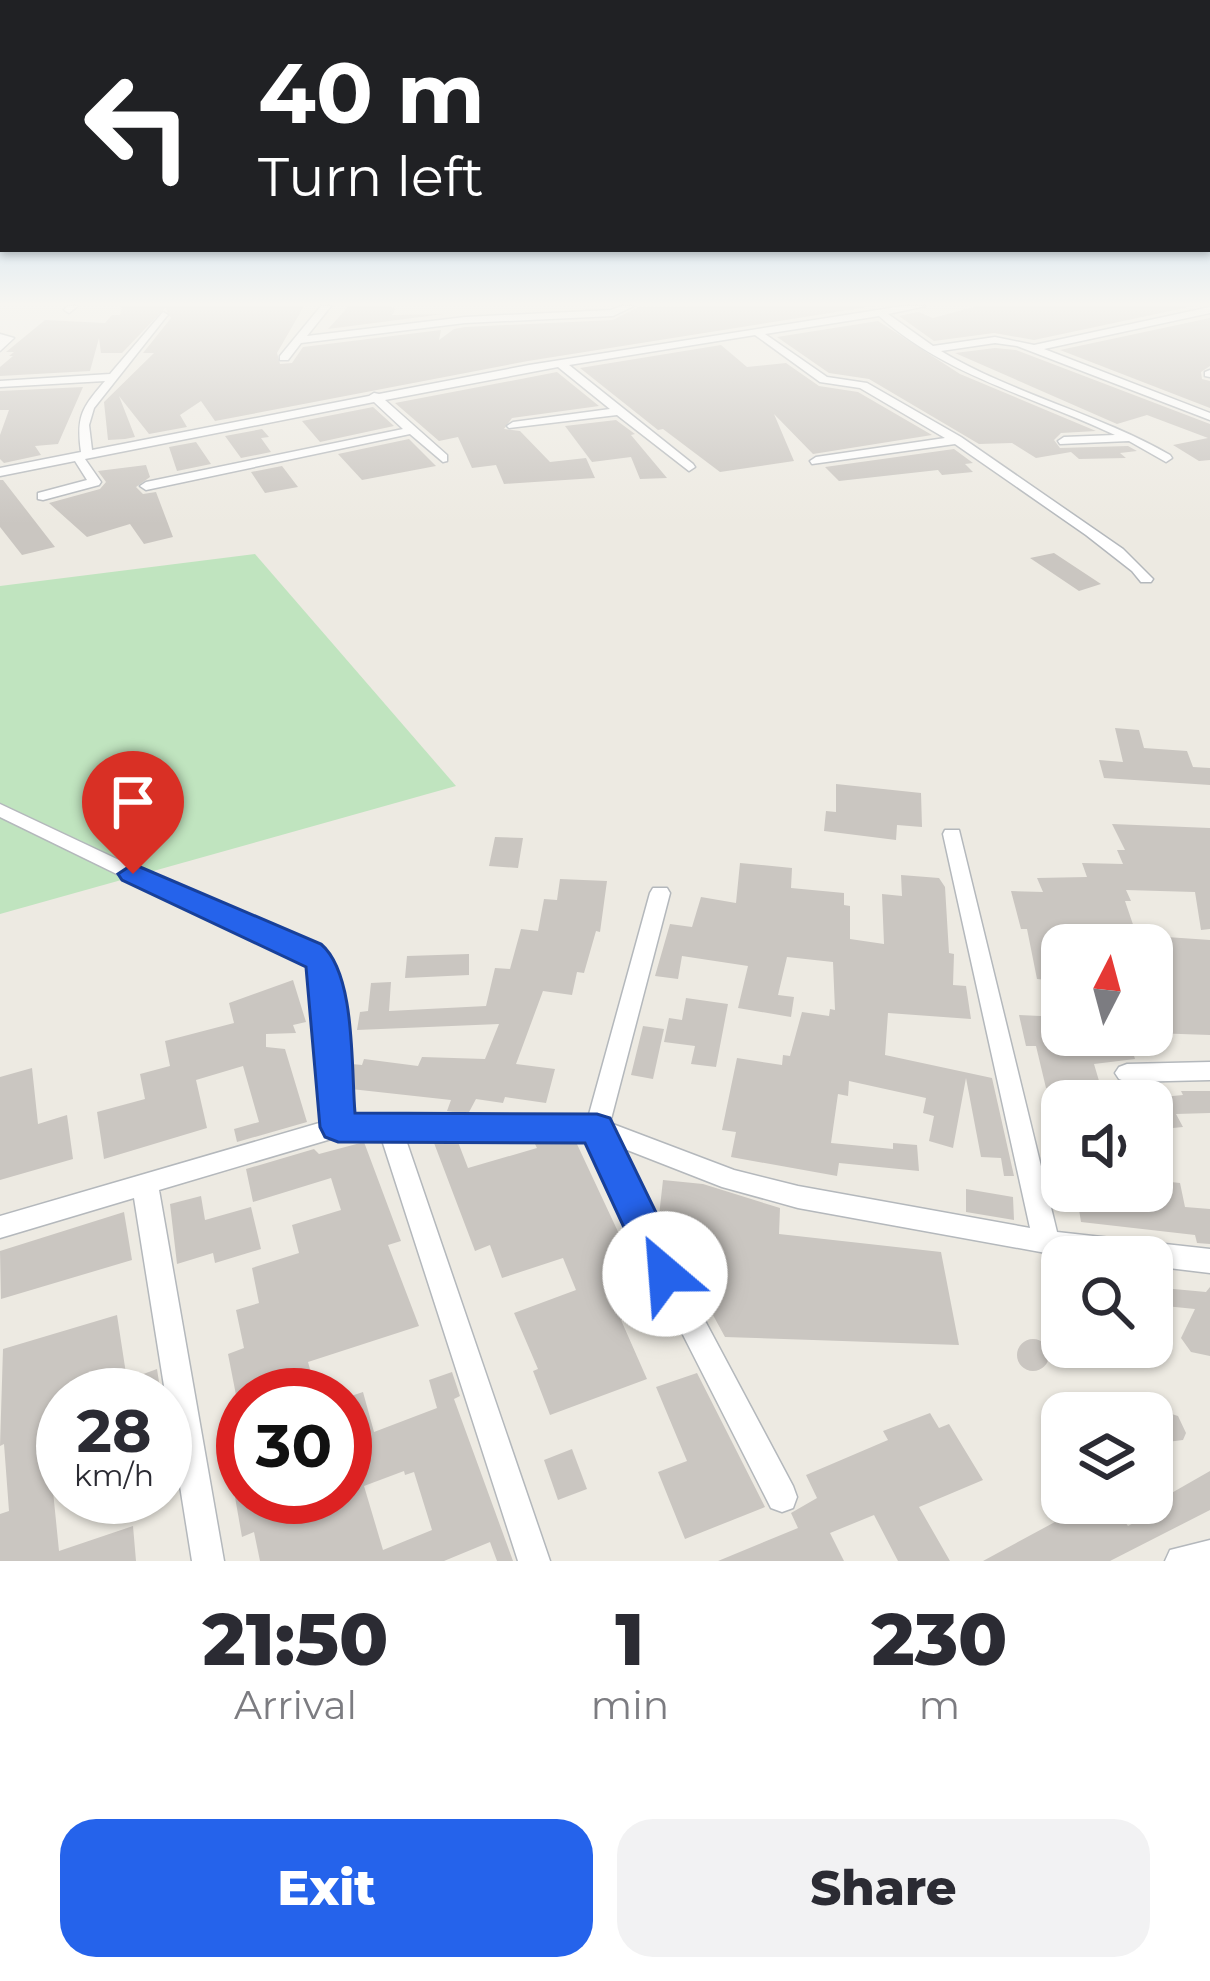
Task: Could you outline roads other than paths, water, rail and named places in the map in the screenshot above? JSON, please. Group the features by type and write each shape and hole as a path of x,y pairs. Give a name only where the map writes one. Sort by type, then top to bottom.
{"street":[{"path":"0,384 81,379"},
{"path":"43,496 95,482 82,456 84,420 109,379"},
{"path":"0,472 474,379"},
{"path":"580,379 689,467"},
{"path":"823,379 863,385 957,440 1117,549 1143,569 1146,579"},
{"path":"991,379 1133,438 1166,458"},
{"path":"1114,379 1210,417"},
{"path":"374,396 443,458"},
{"path":"513,426 620,411"},
{"path":"146,487 413,430"},
{"path":"1064,441 1133,438"},
{"path":"816,461 957,440"},
{"path":"0,810 216,914 310,952 321,962 327,980 338,1127"},
{"path":"952,834 1044,1236"},
{"path":"660,893 597,1128 626,1197 782,1497"},
{"path":"1127,1072 1210,1071"},
{"path":"0,1227 338,1127 391,1131 520,1124 597,1128 731,1180 878,1214 1041,1242"},
{"path":"391,1131 534,1561"},
{"path":"145,1185 208,1561"},
{"path":"1173,1257 1210,1261"},
{"path":"1181,1561 1210,1556"}]}
